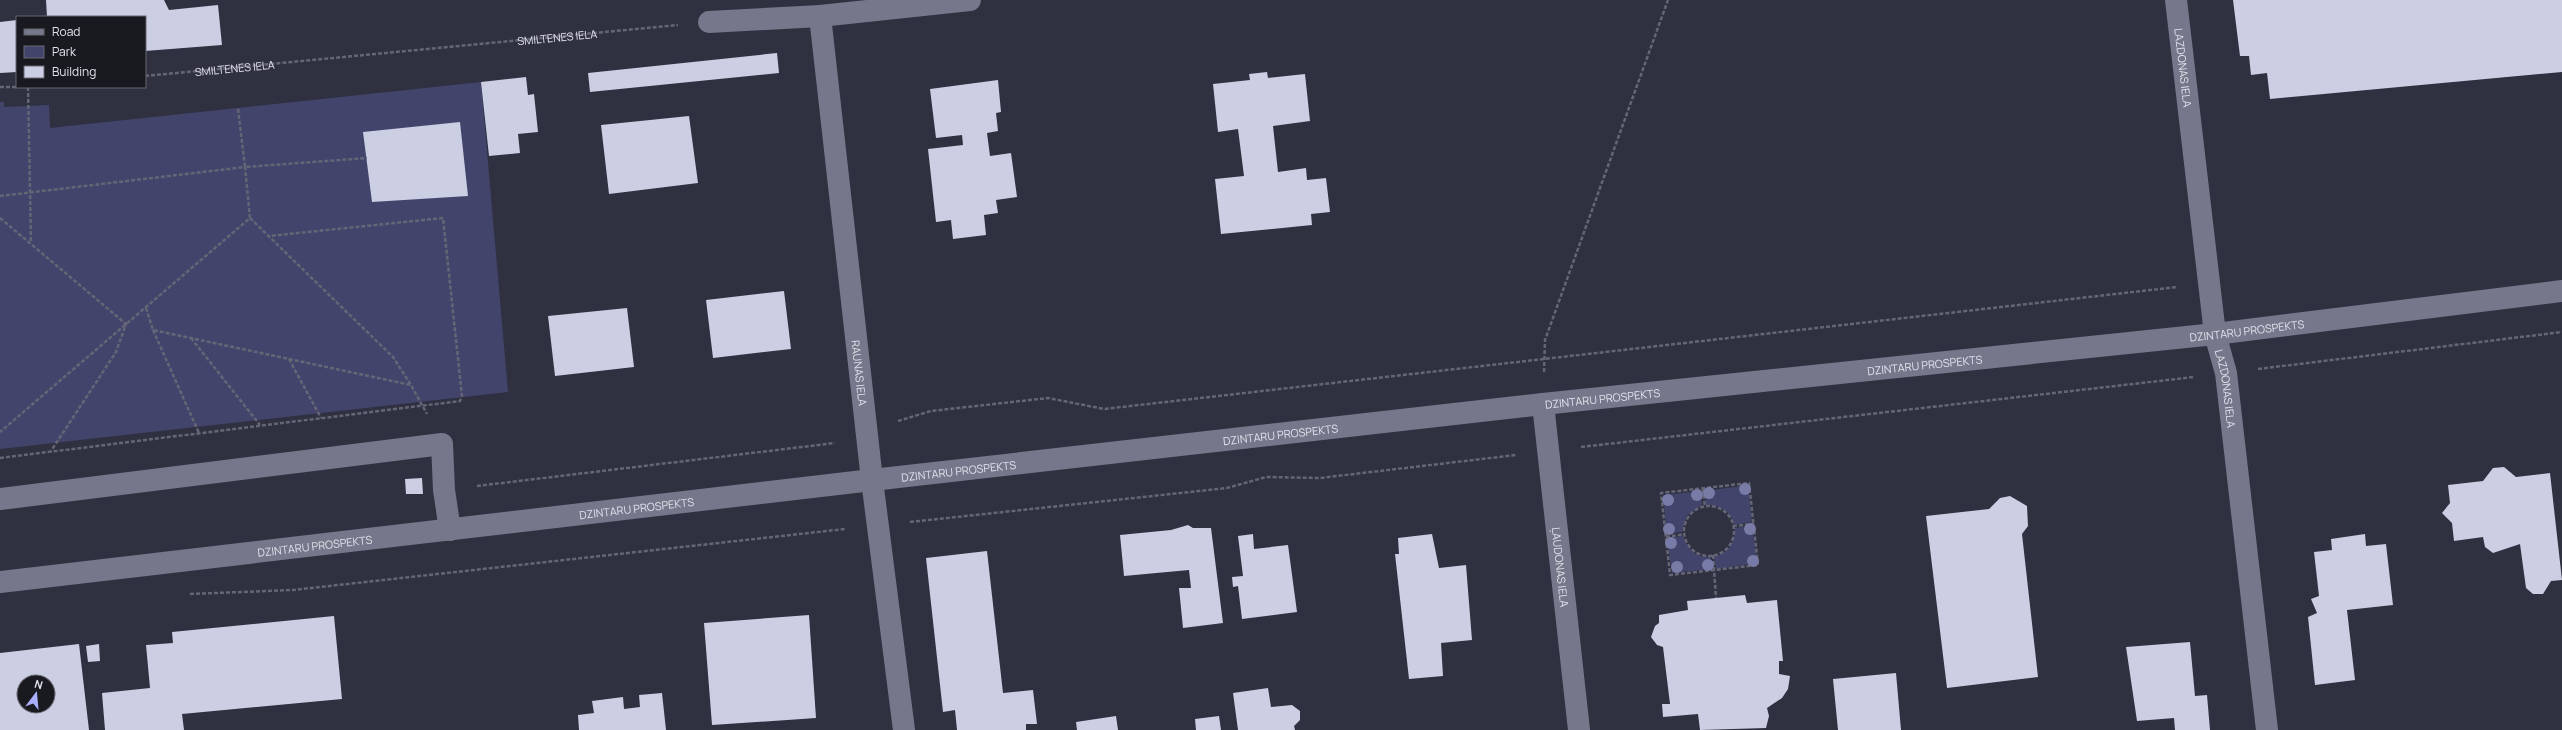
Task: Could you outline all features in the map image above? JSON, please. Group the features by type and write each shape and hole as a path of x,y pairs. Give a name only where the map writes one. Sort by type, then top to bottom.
{"street":[{"path":"708,22 820,16 970,0"},
{"name":"LAZDONAS IELA","path":"2176,0 2215,334 2226,374 2267,730"},
{"name":"RAUNAS IELA","path":"820,16 866,430 904,730"},
{"name":"DZINTARU PROSPEKTS","path":"0,582 872,480 1543,404 2215,334 2562,291"},
{"name":"ĻAUDONAS IELA","path":"1543,404 1579,730"},
{"path":"0,499 442,444 444,490 450,530"}],"path":[{"path":"1543,404 1545,340 1668,0"},
{"name":"SMILTENES IELA","path":"146,76 708,22"},
{"path":"0,87 16,87"},
{"path":"28,88 30,244"},
{"path":"238,109 250,218 393,357 411,385 442,444"},
{"path":"0,196 245,168 366,158"},
{"path":"0,218 126,324"},
{"path":"0,432 250,218"},
{"path":"0,458 460,401 462,396 443,218 269,236"},
{"path":"444,490 840,442 866,430 932,411 1048,398 1104,409 2209,283"},
{"path":"146,308 153,330 199,433"},
{"path":"51,452 116,352 126,324"},
{"path":"153,330 411,385"},
{"path":"184,595 293,590 878,526 1025,508 1227,488 1266,477 1320,478 2226,374 2562,332"},
{"path":"190,337 261,425"},
{"path":"289,359 321,418"},
{"path":"1749,483 1758,565 1670,576 1661,494 1703,489 1749,483"},
{"path":"1703,489 1705,507"},
{"path":"1705,507 1721,509 1727,515 1733,526 1732,539 1728,546 1713,556 1707,556 1692,550 1685,534 1686,521 1691,514 1705,507"},
{"path":"1733,526 1754,524"},
{"path":"1666,537 1685,534"},
{"path":"1713,556 1716,598"}],"green space":[{"path":"481,82 508,392 0,449 0,102 4,102 4,107 49,105 50,128"},
{"path":"1748,485 1752,522 1734,525 1733,520 1728,513 1720,507 1706,505 1705,491"},
{"path":"1701,491 1702,505 1687,515 1682,532 1667,534 1663,495"},
{"path":"1752,525 1757,563 1716,569 1714,557 1724,553 1730,546 1734,538 1735,528"},
{"path":"1683,536 1687,545 1693,552 1701,556 1711,557 1712,569 1672,573 1667,538"}],"building":[{"path":"46,0 164,0 169,10 218,5 222,45 146,51 146,16 47,16"},
{"path":"2233,0 2562,0 2562,72 2270,99 2267,73 2251,75 2249,56 2240,56"},
{"path":"16,20 16,72 0,73 0,22"},
{"path":"777,53 779,73 590,92 588,73"},
{"path":"1267,72 1268,78 1305,74 1310,121 1273,126 1278,172 1306,168 1307,180 1326,178 1330,212 1311,214 1312,225 1221,234 1215,179 1244,176 1238,129 1218,132 1213,84 1250,80 1249,74"},
{"path":"526,77 528,95 534,94 538,132 518,134 520,153 489,156 481,82"},
{"path":"998,80 1001,112 996,113 998,131 987,133 990,156 1011,153 1017,197 996,200 998,213 984,215 986,235 953,239 951,220 936,222 928,149 963,145 962,135 936,138 930,89"},
{"path":"689,116 698,183 609,194 601,125"},
{"path":"460,122 468,196 372,202 363,132"},
{"path":"784,291 791,349 713,358 706,300"},
{"path":"627,308 634,367 555,376 548,316"},
{"path":"2504,467 2516,477 2550,473 2562,580 2551,581 2543,594 2533,594 2526,588 2520,544 2493,553 2485,547 2483,537 2454,541 2452,523 2442,513 2450,503 2448,485 2483,481 2493,468"},
{"path":"422,478 423,494 406,494 405,479"},
{"path":"2010,496 2027,506 2028,526 2022,534 2038,677 1947,688 1926,516 1989,509 2000,498"},
{"path":"1188,525 1193,528 1211,528 1223,623 1183,628 1179,588 1191,588 1189,570 1124,576 1120,535 1171,530"},
{"path":"1253,534 1254,549 1288,545 1297,612 1242,619 1238,586 1233,587 1232,577 1243,576 1238,536"},
{"path":"1432,534 1439,568 1466,565 1472,640 1441,643 1443,676 1409,679 1395,554 1399,554 1398,538"},
{"path":"2365,534 2366,546 2386,544 2393,605 2347,610 2355,680 2315,685 2308,617 2317,613 2311,599 2319,596 2314,552 2332,550 2331,539"},
{"path":"987,551 1003,693 1033,690 1037,724 1026,724 1026,730 957,730 955,710 943,712 926,558"},
{"path":"1745,595 1747,603 1777,600 1783,661 1779,661 1779,674 1790,676 1788,689 1782,698 1767,708 1769,716 1766,728 1700,730 1698,714 1663,717 1662,704 1670,704 1663,647 1657,645 1651,637 1655,626 1659,623 1659,615 1688,610 1687,601"},
{"path":"809,615 816,718 712,725 704,623"},
{"path":"334,616 342,699 182,714 184,730 105,730 102,693 150,688 146,645 173,643 172,632"},
{"path":"2190,642 2195,696 2207,695 2210,730 2175,730 2174,718 2137,721 2126,647"},
{"path":"79,644 89,730 0,730 0,653"},
{"path":"99,644 100,661 88,662 86,646"},
{"path":"1896,673 1901,730 1838,730 1833,679"},
{"path":"1268,688 1271,707 1292,705 1300,711 1300,720 1294,726 1295,730 1238,730 1233,693"},
{"path":"662,693 666,730 579,730 578,715 594,713 592,701 623,697 624,709 640,707 639,695"},
{"path":"1116,716 1118,730 1077,730 1076,722"},
{"path":"1219,716 1221,730 1196,730 1195,719"}]}
